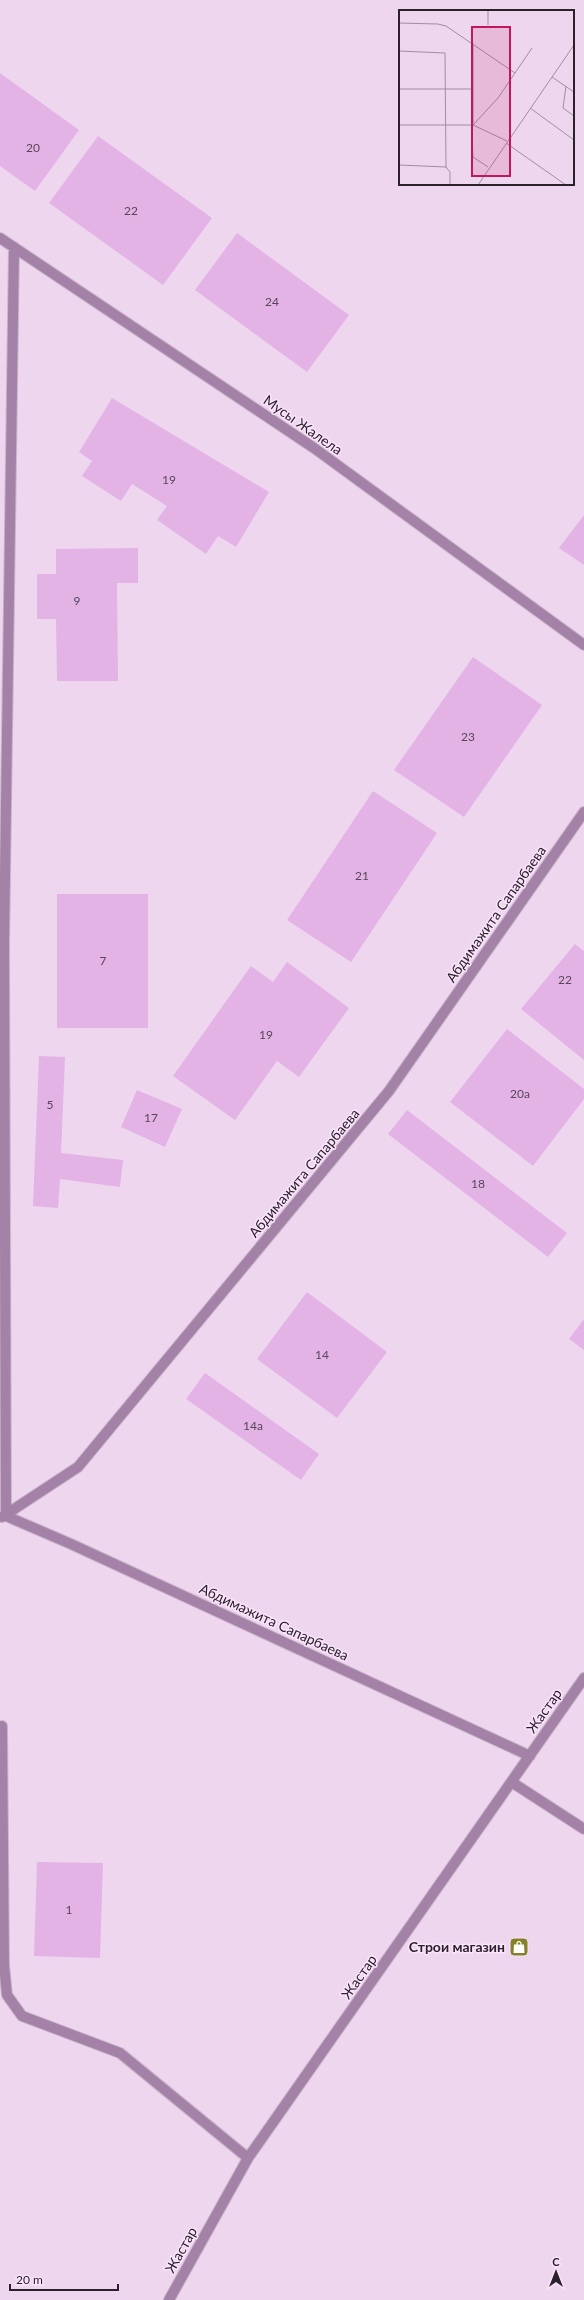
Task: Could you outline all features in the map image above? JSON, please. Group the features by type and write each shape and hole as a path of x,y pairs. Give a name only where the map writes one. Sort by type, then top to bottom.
{"street":[{"name":"Мусы Жалела","path":"0,238 314,448 584,644"},
{"path":"3,1517 2,946 14,247"},
{"name":"Абдимажита Сапарбаева","path":"3,1517 78,1467 389,1091 584,812"},
{"name":"Абдимажита Сапарбаева","path":"3,1517 72,1544 530,1756"},
{"name":"Жастар","path":"169,2300 248,2158 513,1783 584,1678"},
{"path":"2,1726 4,1965 7,1995 22,2016 120,2054 248,2158"},
{"path":"513,1783 584,1829"}],"building":[{"path":"0,73 79,130 35,191 0,166"},
{"path":"98,136 212,218 163,285 49,203"},
{"path":"237,233 349,315 307,372 195,290"},
{"path":"112,398 269,492 236,547 218,536 206,554 157,520 167,506 132,484 121,501 82,476 92,461 79,452"},
{"path":"584,515 584,565 559,548"},
{"path":"138,548 138,583 117,583 118,681 57,681 56,619 37,619 37,574 56,574 56,549"},
{"path":"473,657 542,705 464,817 394,770"},
{"path":"373,791 437,833 351,962 287,920"},
{"path":"57,894 148,894 148,1028 57,1028"},
{"path":"575,944 584,951 584,1060 521,1009"},
{"path":"287,962 349,1008 299,1077 277,1061 235,1120 173,1076 251,966 273,982"},
{"path":"507,1029 584,1089 584,1099 533,1166 450,1102"},
{"path":"39,1056 65,1057 61,1153 123,1160 120,1187 60,1179 58,1208 33,1206"},
{"path":"137,1090 182,1109 165,1147 121,1127"},
{"path":"407,1110 567,1233 548,1257 388,1134"},
{"path":"307,1292 387,1352 337,1418 257,1359"},
{"path":"584,1319 584,1350 569,1339"},
{"path":"205,1373 319,1454 301,1480 186,1399"},
{"path":"37,1862 103,1863 100,1958 34,1956"}],"place":[{"name":"Строи магазин","path":"519,1947"}]}
